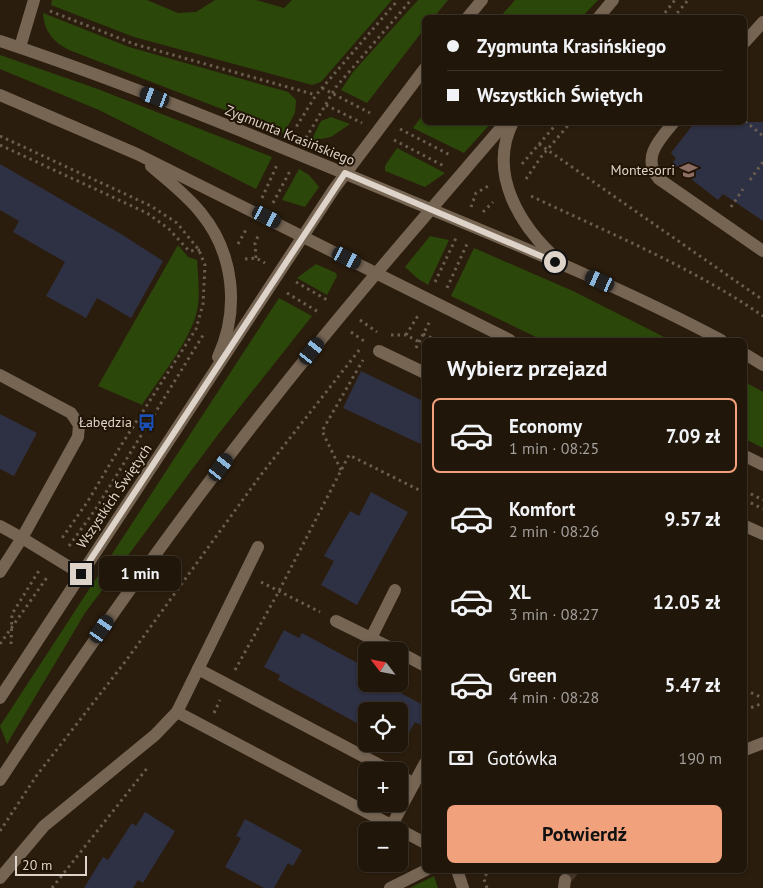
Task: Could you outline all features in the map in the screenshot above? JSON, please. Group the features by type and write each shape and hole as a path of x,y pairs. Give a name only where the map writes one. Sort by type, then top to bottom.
{"street":[{"path":"470,15 482,0"},
{"path":"600,15 613,0"},
{"path":"20,47 33,2"},
{"path":"747,40 763,22"},
{"name":"Zygmunta Krasińskiego","path":"0,41 103,77 345,173 669,312 717,338"},
{"name":"Wszystkich Świętych","path":"0,698 345,173 422,72"},
{"path":"0,95 137,154 267,217 376,274 506,338"},
{"path":"0,780 46,710 188,509 336,322 503,125"},
{"name":"Zygmunta Krasińskiego","path":"512,125 505,146 505,178 515,208 529,229 564,266"},
{"path":"672,125 654,149 651,160 652,170 659,179 763,251"},
{"path":"137,154 186,196 202,213 221,245 226,262 230,280 229,324 222,348 203,389"},
{"path":"379,351 422,372"},
{"path":"747,355 763,365"},
{"path":"0,375 71,413 79,425 78,437 22,538 0,572"},
{"path":"747,457 763,465"},
{"path":"0,526 81,574"},
{"path":"747,527 763,534"},
{"path":"0,878 44,826 155,735 177,712 258,547"},
{"path":"371,638 395,590"},
{"path":"336,621 379,642"},
{"path":"408,657 422,664"},
{"path":"198,669 374,762"},
{"path":"177,712 386,822"},
{"path":"747,749 763,743"},
{"path":"394,822 422,769"},
{"path":"408,780 414,784"},
{"path":"408,834 422,841"},
{"path":"390,888 422,872"},
{"path":"458,873 463,888"}],"path":[{"path":"256,258 255,243 298,154 332,93 350,68 411,0"},
{"path":"662,15 675,0"},
{"path":"676,15 688,0"},
{"path":"33,2 134,44 316,95"},
{"path":"322,88 450,169 476,194"},
{"path":"326,105 459,159 484,182 492,203"},
{"path":"747,123 763,136"},
{"path":"419,342 438,305 469,225 476,194 486,187 514,174 555,125"},
{"path":"524,185 527,177 568,125"},
{"path":"0,136 152,206 177,223 199,250 205,265 203,304 196,329 120,447 0,644"},
{"path":"539,144 763,300"},
{"path":"0,145 147,213 169,228 189,251 193,250"},
{"path":"750,180 763,162"},
{"path":"528,190 531,196 630,242 736,298 763,316"},
{"path":"422,344 406,335 469,225 484,210"},
{"path":"241,243 242,248"},
{"path":"243,254 247,268 357,335 366,343"},
{"path":"8,651 12,643 12,614 15,606 95,510 121,465 187,364 207,327"},
{"path":"0,831 37,775 125,662 260,476 340,373 366,343 378,333"},
{"path":"423,334 432,338"},
{"path":"341,470 322,431 361,361 379,351"},
{"path":"237,667 279,591 349,454 422,491"},
{"path":"747,492 763,500"},
{"path":"747,501 763,509"},
{"path":"245,574 336,621"},
{"path":"747,691 763,698"},
{"path":"206,727 221,699"},
{"path":"747,709 763,703"},
{"path":"52,888 151,763"},
{"path":"487,873 484,879 487,888"}],"green space":[{"path":"52,0 147,0 178,13 196,12 215,0 256,0 284,8 292,0 392,0 321,82 312,85 134,37 51,5"},
{"path":"418,0 448,0 436,15 422,15 422,32 367,103 341,90 353,72"},
{"path":"515,0 598,0 584,15 502,15"},
{"path":"43,13 129,47 288,92 296,100 295,113 284,133 69,50 54,40 47,31"},
{"path":"0,55 95,88 272,157 256,189 99,110 0,69"},
{"path":"422,116 422,125 489,125 464,153 413,128"},
{"path":"331,117 350,124 331,137 311,141 321,121"},
{"path":"397,148 445,173 425,187 385,171 385,166"},
{"path":"299,169 309,175 319,187 305,207 282,200"},
{"path":"430,236 449,240 428,285 405,267"},
{"path":"178,245 188,257 197,260 198,308 186,338 142,405 98,386"},
{"path":"474,248 573,291 666,338 538,338 451,296"},
{"path":"316,264 336,273 337,276 327,295 297,278"},
{"path":"279,298 312,316 220,432 85,613 7,744 0,726"},
{"path":"747,383 763,392 763,448 747,440"},
{"path":"434,876 438,888 410,888"}],"building":[{"path":"747,122 763,122 763,221 723,194 718,200 672,164 676,158 671,153 693,125 747,125"},
{"path":"0,164 121,234 163,261 131,318 97,298 86,318 46,296 65,262 13,232 19,221 0,210"},
{"path":"361,371 422,401 422,445 343,408"},
{"path":"0,414 37,433 14,476 0,469"},
{"path":"371,492 408,512 357,605 321,585 334,561 324,556 350,511 359,516"},
{"path":"284,630 299,638 302,633 358,663 358,680 356,684 358,684 358,692 399,692 422,704 422,726 415,722 408,735 408,702 358,702 358,724 278,680 280,675 264,667"},
{"path":"145,812 175,831 143,883 138,880 133,888 84,888 103,857 108,860 132,823 136,826"},
{"path":"245,819 302,850 293,866 288,863 274,888 264,888 225,867 241,838 236,836"}],"tunnel":[{"path":"565,880 571,873"}],"place":[{"name":"Montesorri","path":"689,170"},
{"name":"Łabędzia","path":"146,422"}],"route":[{"path":"81,574 345,173 555,262"}]}
